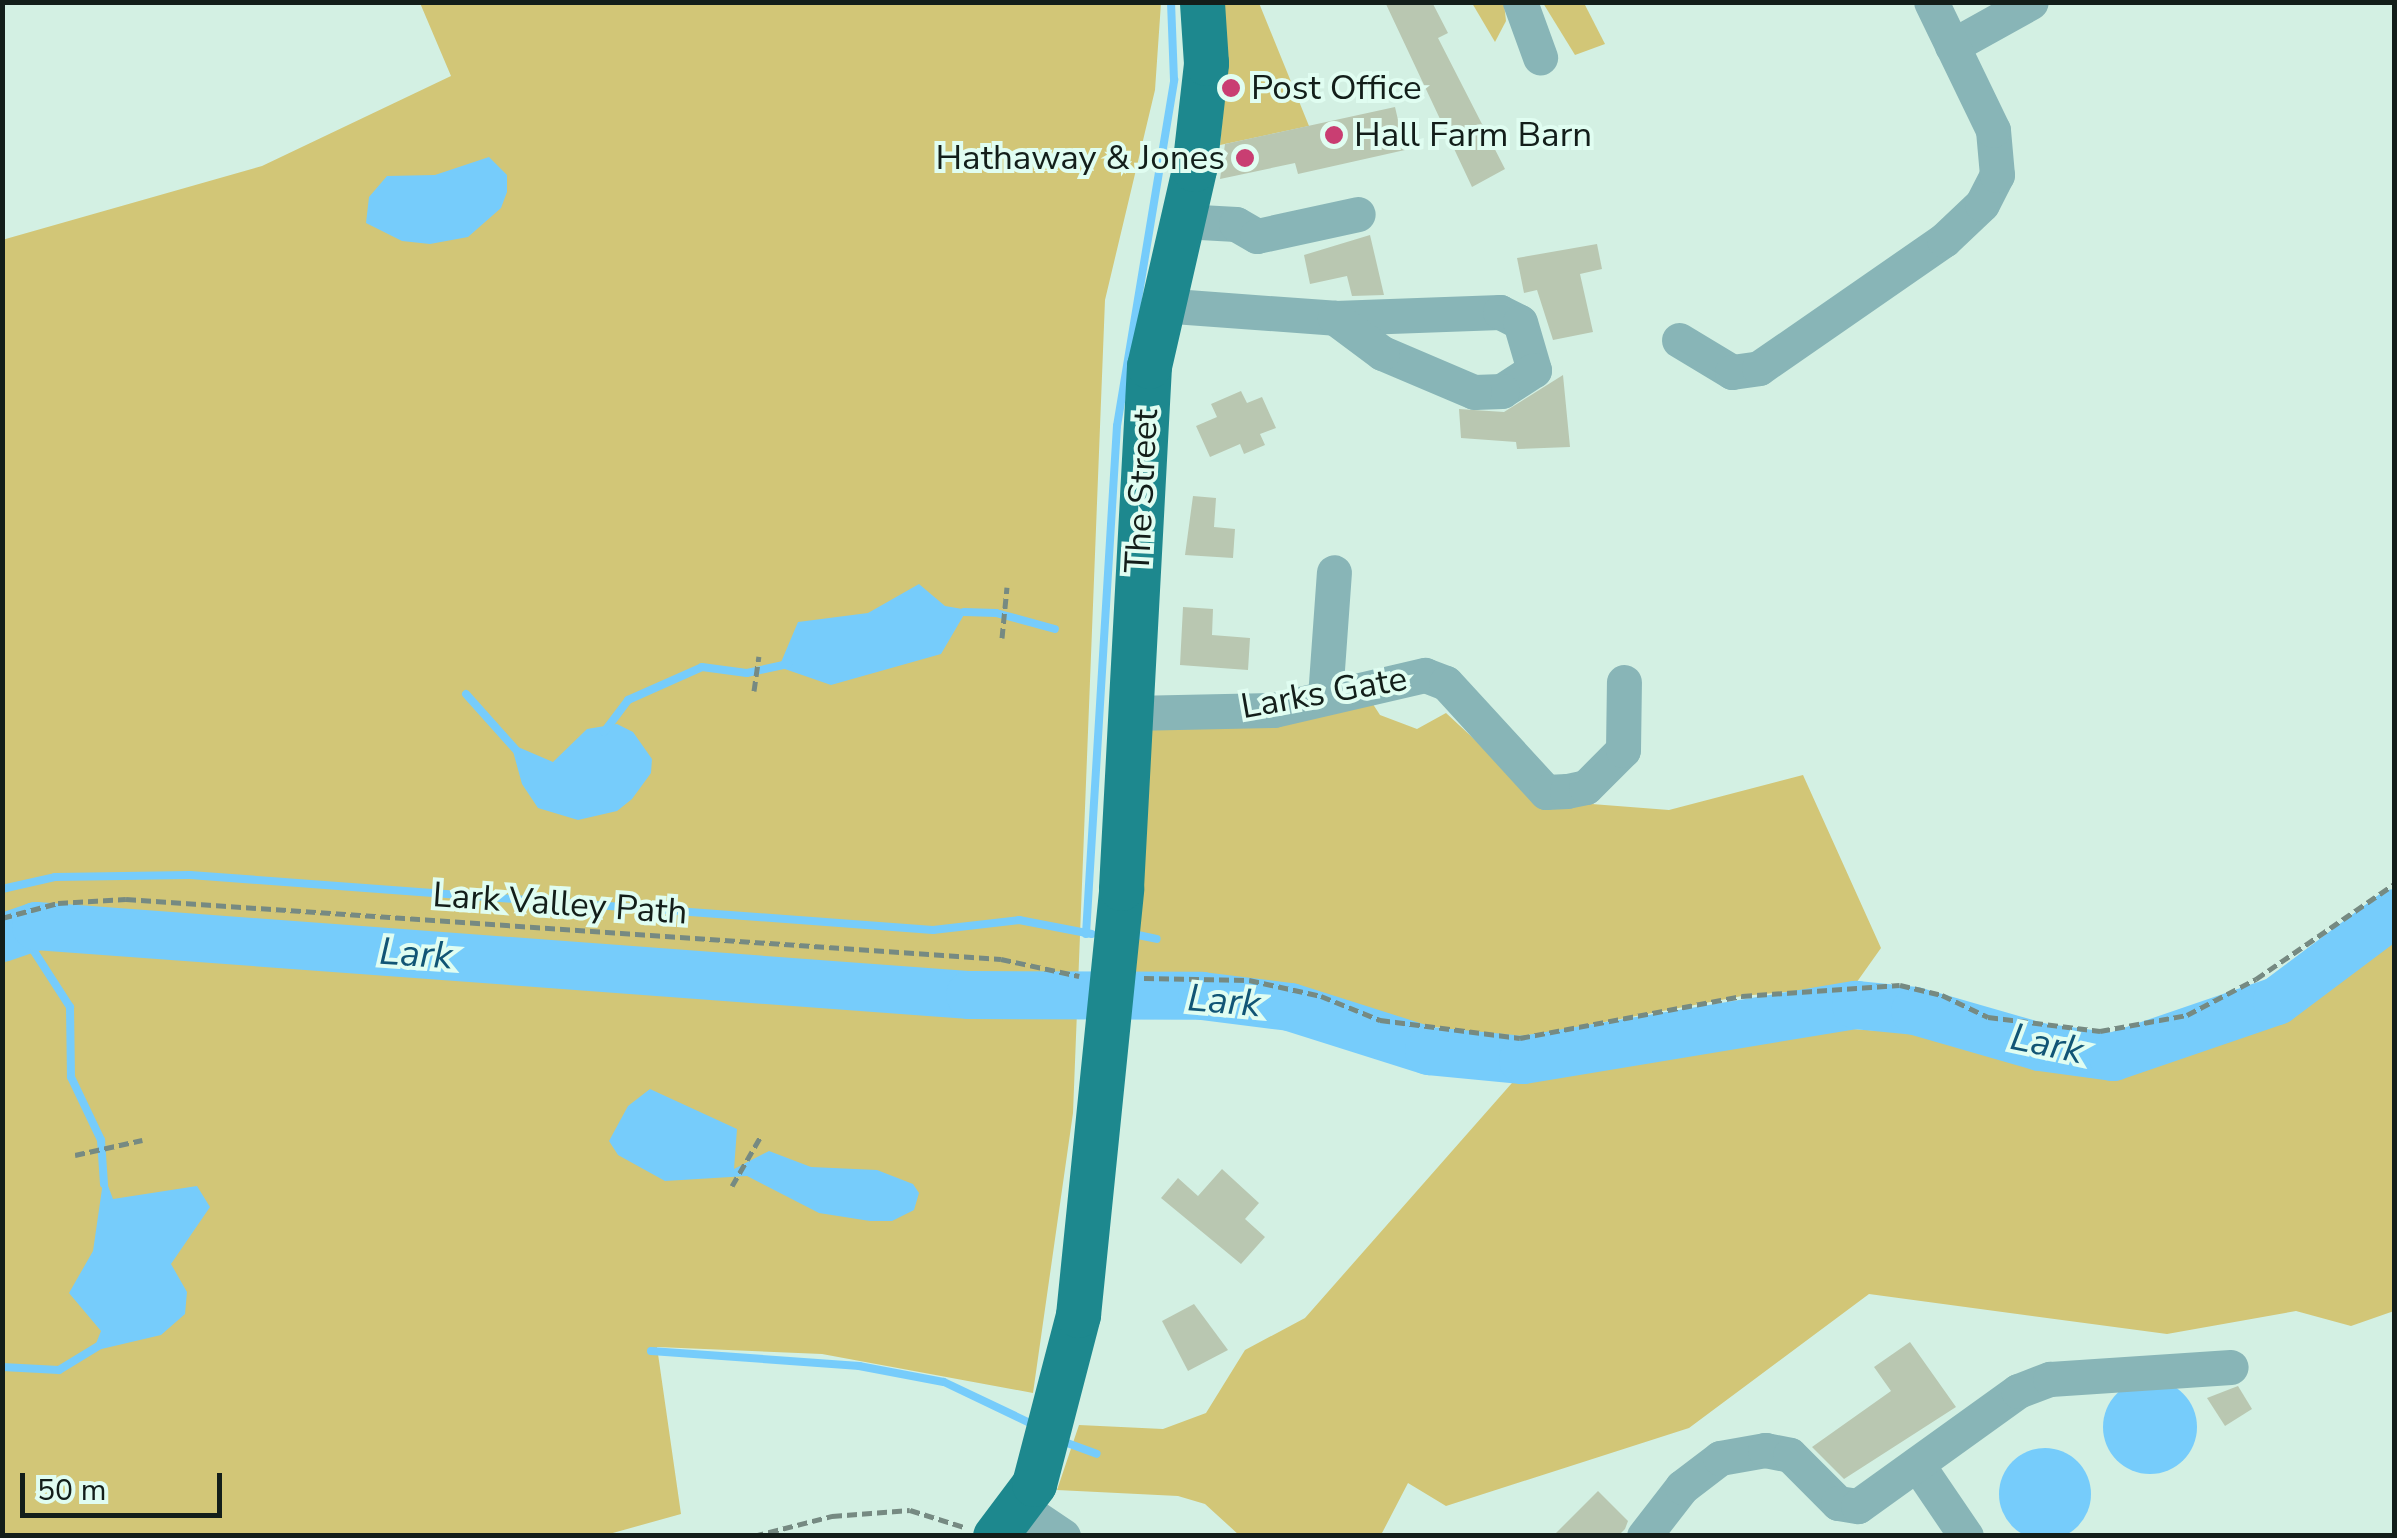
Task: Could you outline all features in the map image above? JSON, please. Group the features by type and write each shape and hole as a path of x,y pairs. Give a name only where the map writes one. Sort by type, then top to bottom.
{"main road":[{"name":"The Street","path":"1008,1522 1049,1441 1078,1315 1112,989 1132,713 1144,429 1160,304 1182,221 1202,114 1202,2"}],"street":[{"path":"1520,2 1540,57"},
{"path":"1679,340 1732,372 1759,368 1944,240 1982,204 1997,174 1993,130 1940,22 2031,2"},
{"path":"1182,221 1236,224 1256,236 1358,214"},
{"path":"1160,304 1335,318 1500,312 1520,322 1534,370 1502,390 1474,392 1382,352 1335,318"},
{"path":"1325,697 1334,572"},
{"name":"Larks Gate","path":"1132,713 1274,710 1425,674 1446,683 1546,792 1567,791 1586,787 1623,750 1624,682"},
{"path":"1644,1536 1682,1487 1720,1458 1764,1450 1790,1455 1847,1506 1858,1506 2018,1391 2050,1378 2231,1367"},
{"path":"1917,1464 1966,1536"},
{"path":"1008,1522 1063,1536"}],"path":[{"path":"1002,638 1006,586"},
{"path":"754,692 759,656"},
{"name":"Lark Valley Path","path":"2,918 58,903 126,899 1001,959 1088,978 1112,989 1250,980 1321,996 1380,1020 1520,1038 1742,996 1900,985 1942,995 1988,1017 2100,1031 2187,1015 2256,979 2394,884"},
{"path":"733,1182 738,1166 761,1136"},
{"path":"75,1156 142,1140"},
{"path":"754,1536 832,1516 910,1510 974,1536"}],"shaded area":[{"path":"420,3 1161,3 1155,90 1105,300 1073,1113 1033,1393 822,1354 657,1347 681,1514 602,1536 3,1535 2,240 262,166 451,76"},
{"path":"1202,3 1259,3 1309,126 1220,145 1226,80"},
{"path":"1472,3 1504,3 1506,21 1495,42"},
{"path":"1543,3 1584,3 1605,44 1575,55"},
{"path":"1369,698 1380,715 1417,729 1446,713 1540,800 1669,810 1803,775 1881,948 1854,986 1742,996 1520,1038 1380,1020 1321,996 1249,980 1125,977 1149,730"},
{"path":"2394,909 2394,1311 2351,1326 2296,1311 2167,1334 1869,1294 1689,1428 1446,1506 1408,1483 1381,1535 1239,1535 1205,1504 1178,1496 1057,1490 1079,1425 1163,1429 1206,1413 1245,1350 1305,1318 1519,1075 1781,1024 1910,1033 2045,1064 2111,1064 2204,1032 2281,993"}],"water":[{"path":"489,157 507,175 507,192 501,208 468,237 430,244 402,241 366,223 369,197 387,176 435,175"},
{"path":"919,584 945,606 974,611 965,613 941,654 831,685 779,667 798,622 868,613"},
{"path":"617,724 633,732 652,759 651,773 632,799 617,811 578,820 538,808 522,784 511,744 553,762 587,729"},
{"path":"650,1089 737,1129 734,1169 769,1151 811,1167 877,1170 913,1184 919,1193 914,1210 892,1221 870,1221 819,1213 747,1176 665,1181 618,1155 609,1141 628,1106"},
{"path":"104,1175 113,1199 197,1186 210,1207 171,1264 187,1292 185,1314 161,1335 93,1351 101,1331 69,1293 93,1251"},
{"path":"2150,1380 2168,1384 2183,1394 2193,1409 2197,1427 2193,1445 2183,1460 2168,1470 2150,1474 2132,1470 2117,1460 2107,1445 2103,1427 2107,1409 2117,1394 2132,1384"},
{"path":"2036,1448 2054,1448 2071,1455 2084,1468 2091,1494 2084,1520 2071,1533 2054,1540 2036,1540 2019,1533 2006,1520 1999,1503 1999,1485 2006,1468 2019,1455"}],"building":[{"path":"1385,2 1432,2 1448,33 1438,38 1505,169 1472,187"},
{"name":"Hall Farm Barn","path":"1395,107 1405,150 1298,174 1295,163 1220,179 1225,144"},
{"path":"1370,235 1384,295 1352,296 1347,276 1310,284 1304,255"},
{"path":"1597,244 1602,269 1580,274 1593,332 1553,340 1537,290 1524,293 1517,258"},
{"path":"1563,375 1570,447 1517,449 1516,442 1461,438 1459,409 1504,412"},
{"path":"1241,391 1247,403 1262,397 1276,428 1260,434 1265,445 1244,454 1240,444 1210,457 1196,426 1217,417 1211,404"},
{"path":"1193,496 1216,498 1214,527 1235,529 1233,558 1185,555"},
{"path":"1183,607 1213,609 1212,635 1250,638 1248,670 1180,665"},
{"path":"1222,1169 1259,1203 1245,1219 1265,1237 1241,1264 1161,1198 1178,1178 1198,1196"},
{"path":"1194,1304 1228,1350 1188,1371 1162,1321"},
{"path":"1910,1342 1956,1407 1844,1479 1812,1447 1891,1391 1874,1367"},
{"path":"2238,1386 2252,1409 2225,1426 2207,1398"},
{"path":"1598,1491 1628,1521 1618,1536 1553,1536"}],"waterway":[{"path":"1086,934 1117,426 1174,80 1171,2"},
{"path":"964,612 996,613 1055,629"},
{"path":"604,732 628,700 702,667 747,673 788,664"},
{"path":"466,694 516,750"},
{"path":"2,889 55,877 190,875 933,930 1019,920 1092,934"},
{"name":"Lark","path":"2,938 36,926 970,995 1202,996 1290,1007 1429,1051 1523,1060 1856,1005 1915,1011 2040,1047 2113,1057 2277,1001 2394,913"},
{"path":"37,928 30,945 70,1007 71,1077 101,1140 104,1184"},
{"path":"1138,935 1157,939"},
{"path":"2,1367 59,1370 100,1345"},
{"path":"651,1351 859,1366 944,1382 1034,1425"},
{"path":"1059,1440 1097,1454"}],"place":[{"name":"Post Office","path":"1231,88"},
{"name":"Hall Farm Barn","path":"1334,135"},
{"name":"Hathaway & Jones","path":"1245,158"}]}
